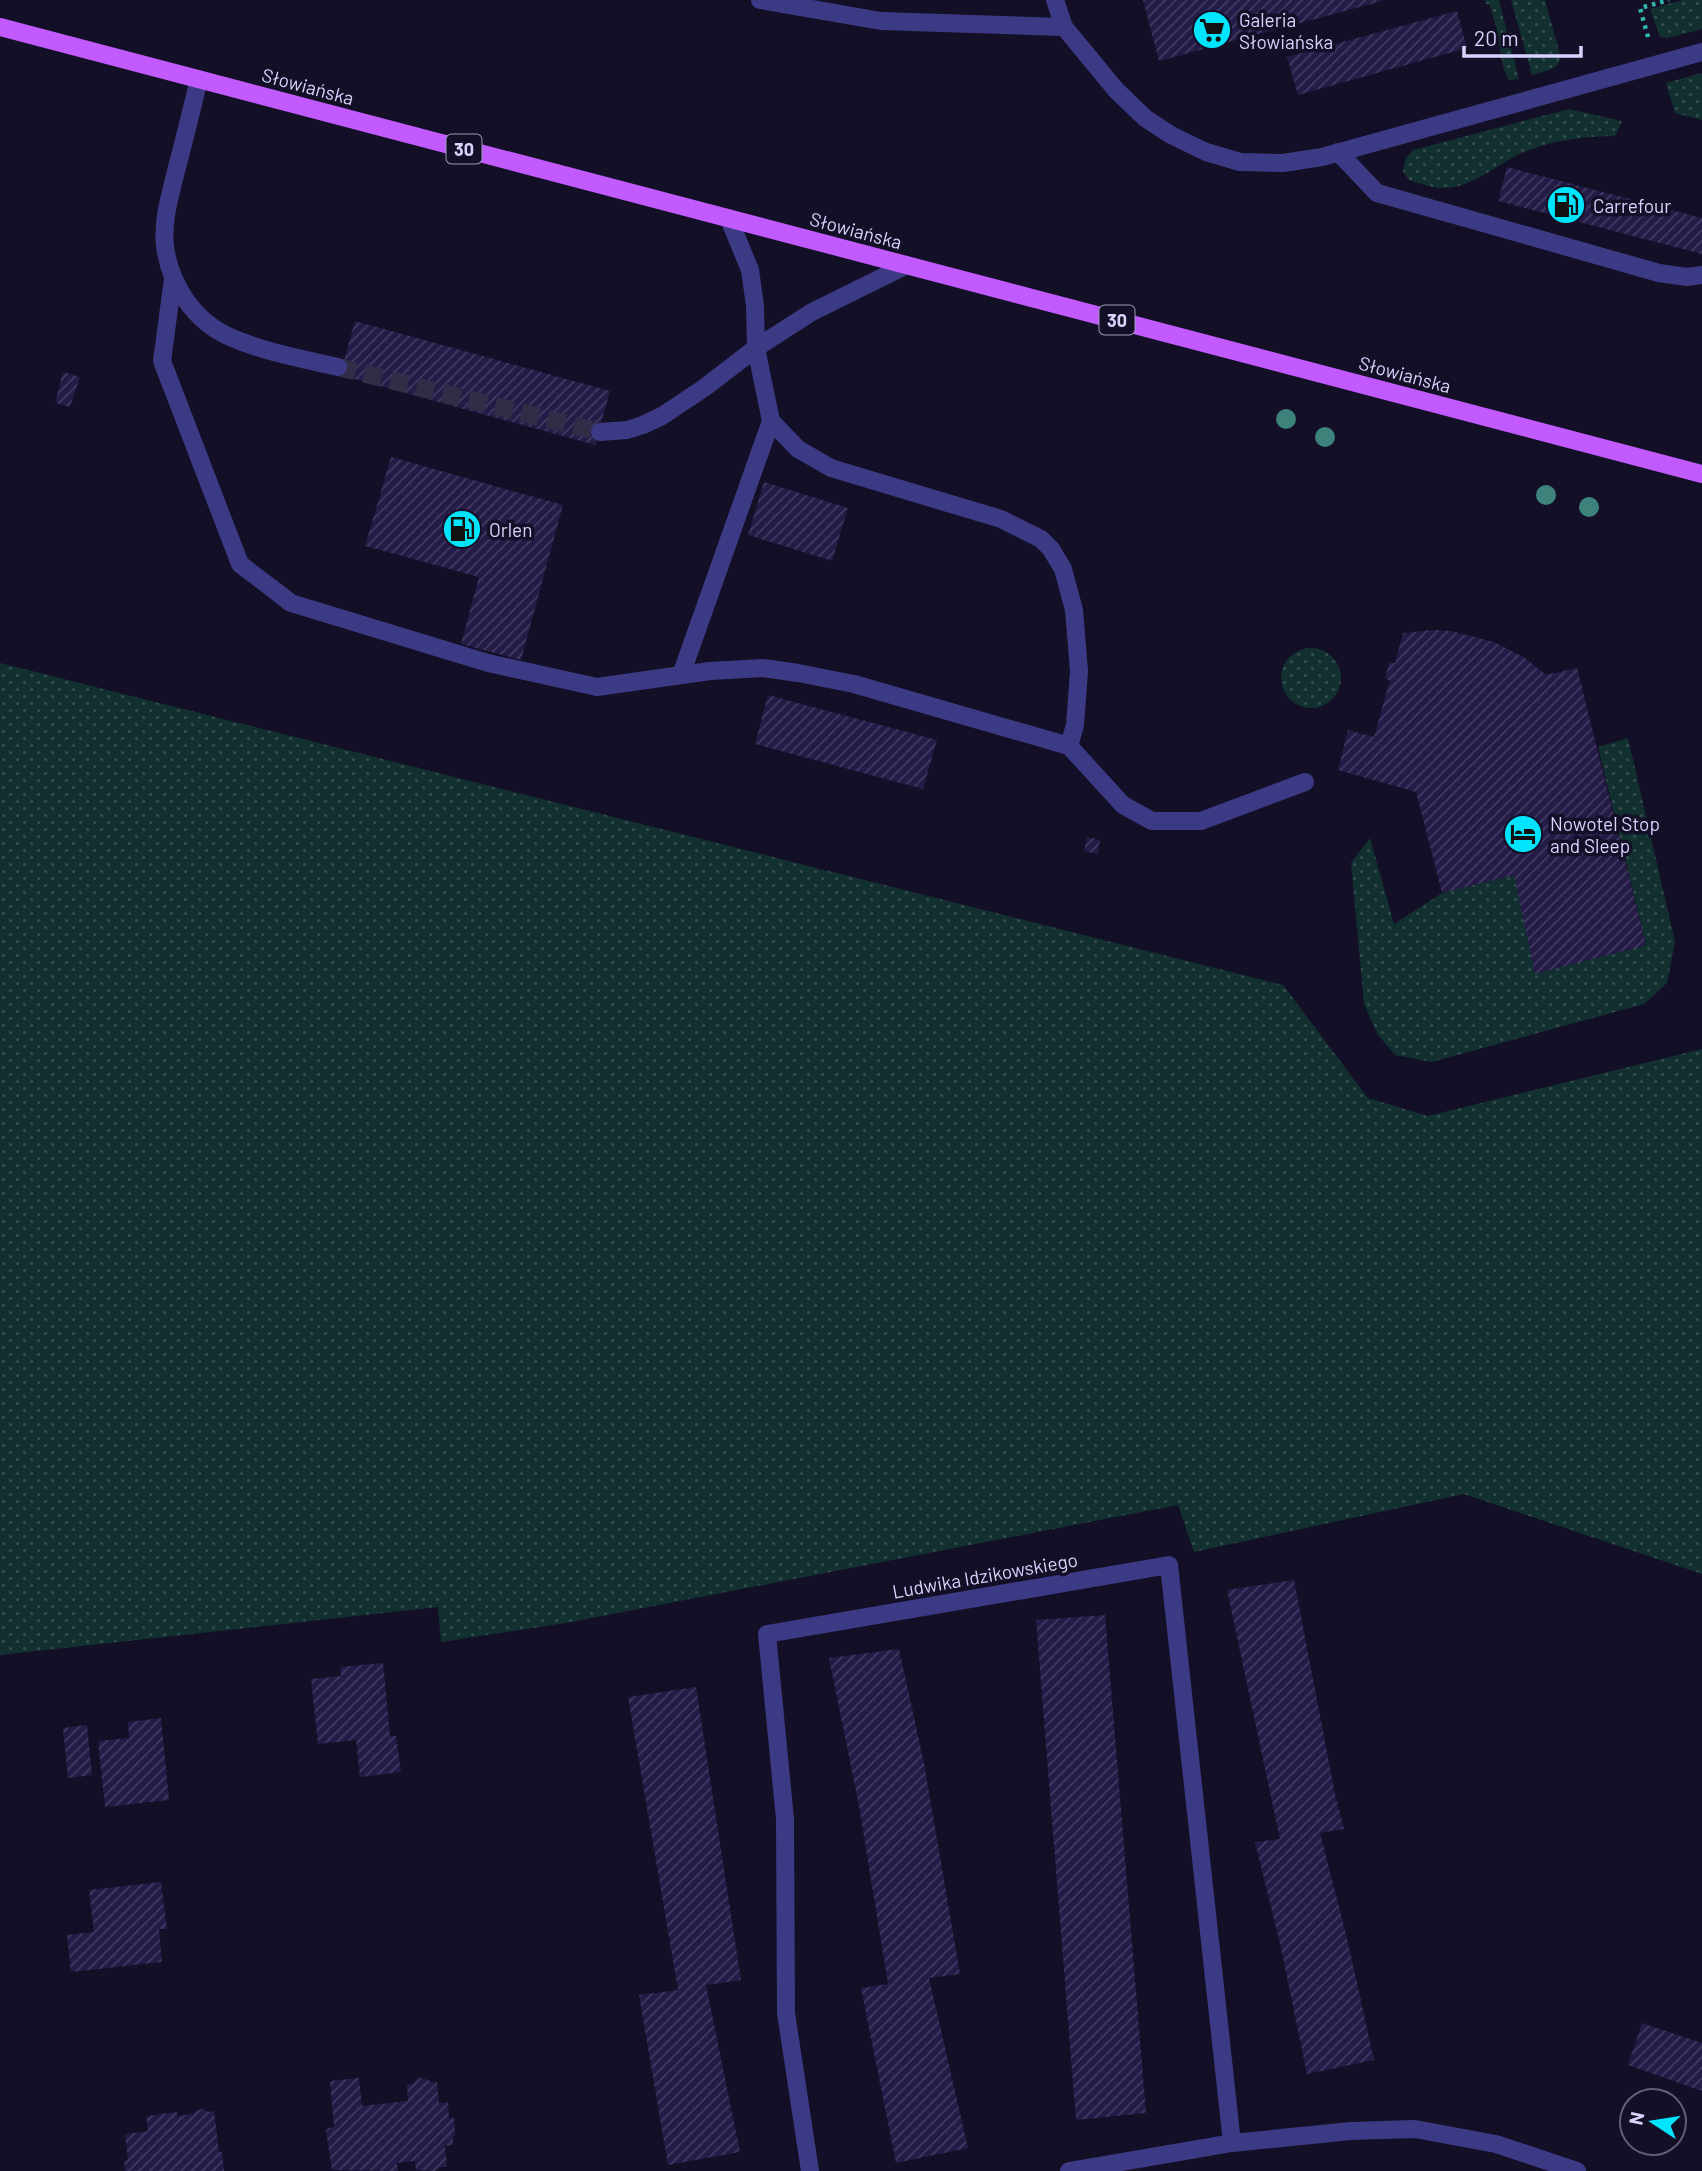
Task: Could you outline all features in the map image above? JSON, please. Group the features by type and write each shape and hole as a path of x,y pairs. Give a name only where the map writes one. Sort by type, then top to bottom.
{"main road":[{"name":"Słowiańska","path":"0,27 1702,474"}],"street":[{"path":"760,0 881,21 1064,27"},
{"path":"1055,0 1064,27 1116,90 1145,118 1171,135 1206,152 1240,162 1272,163 1322,158 1702,52"},
{"path":"199,79 166,213 165,245 173,279 188,304 202,320 229,337 338,368"},
{"path":"1338,152 1377,193 1659,273 1687,277 1702,275"},
{"path":"681,675 771,421 756,348 755,306 750,270 729,219"},
{"path":"600,432 627,430 662,416 756,348 812,312 907,265"},
{"path":"173,279 162,361 240,564 291,603 488,663 597,687 710,671 763,668 854,684 1069,746 1122,805 1152,821 1201,821 1304,782"},
{"path":"771,421 798,449 831,468 1001,519 1032,534 1051,549 1063,569 1074,610 1079,671 1075,725 1069,746"},
{"name":"Ludwika Idzikowskiego","path":"810,2171 786,2014 786,1819 766,1634 1169,1565 1232,2143"},
{"path":"1069,2171 1232,2143 1351,2131 1415,2129 1496,2144 1577,2171"}],"path":[{"path":"1655,65 1640,8 1669,0"}],"green space":[{"path":"1485,0 1499,0 1519,79 1509,80 1502,62 1495,23"},
{"path":"1511,0 1545,0 1561,58 1553,68 1532,75"},
{"path":"1683,0 1702,0 1702,29 1668,38 1660,37 1650,9"},
{"path":"1702,73 1702,120 1675,113 1666,83"},
{"path":"1569,109 1622,121 1615,136 1578,138 1542,146 1519,154 1471,181 1451,188 1428,186 1409,180 1403,171 1406,158 1413,150"},
{"path":"1311,648 1328,653 1336,661 1341,678 1336,695 1328,703 1311,708 1294,703 1286,695 1281,678 1286,661 1294,653"},
{"path":"0,663 1283,985 1368,1098 1428,1116 1702,1049 1702,1574 1464,1494 1194,1552 1178,1505 566,1623 441,1642 438,1607 0,1655"},
{"path":"1628,738 1675,942 1667,983 1644,1004 1432,1062 1395,1055 1378,1035 1364,1004 1351,863 1370,838 1394,924 1442,893 1514,875 1536,973 1646,945 1598,747"}],"building":[{"name":"Galeria Słowiańska","path":"1143,0 1382,0 1382,1 1159,61"},
{"path":"1457,11 1467,48 1298,95 1287,57"},
{"path":"1507,167 1702,218 1702,254 1498,201"},
{"path":"355,321 610,391 595,445 340,375"},
{"path":"63,372 80,377 70,407 55,403"},
{"path":"391,457 563,505 521,660 461,644 479,577 365,546"},
{"path":"764,482 848,508 832,561 748,535"},
{"name":"Nowotel Stop and Sleep","path":"1451,631 1494,642 1525,658 1546,675 1577,668 1646,945 1535,974 1514,875 1442,893 1416,792 1338,770 1348,730 1374,737 1390,680 1385,679 1389,663 1395,663 1403,633"},
{"path":"768,695 937,740 923,789 755,744"},
{"path":"1087,837 1100,840 1098,854 1084,851"},
{"path":"1294,1580 1344,1829 1320,1833 1374,2060 1307,2074 1281,1948 1255,1842 1280,1839 1227,1590"},
{"path":"1105,1615 1146,2113 1076,2120 1036,1620"},
{"path":"899,1649 924,1763 960,1974 929,1978 968,2148 896,2163 861,1988 888,1984 859,1806 829,1658"},
{"path":"383,1663 390,1736 396,1736 401,1772 360,1777 356,1740 318,1744 311,1679 341,1676 340,1667"},
{"path":"696,1687 741,1980 706,1985 740,2152 668,2165 639,1995 678,1990 628,1697"},
{"path":"161,1718 169,1800 105,1807 98,1741 129,1738 128,1722"},
{"path":"87,1725 92,1775 68,1778 63,1728"},
{"path":"161,1882 167,1929 159,1929 162,1962 71,1972 67,1935 94,1932 89,1890"},
{"path":"1642,2023 1702,2043 1702,2091 1628,2065"},
{"path":"359,2078 362,2106 408,2101 407,2084 412,2084 419,2078 437,2082 439,2103 448,2102 449,2118 454,2118 453,2145 445,2146 447,2167 435,2171 416,2170 415,2161 397,2163 398,2171 332,2170 326,2131 334,2127 330,2081"},
{"path":"204,2109 208,2112 214,2111 224,2171 125,2171 124,2161 128,2160 125,2134 148,2131 146,2116 177,2112 177,2116"}],"tunnel":[{"path":"338,367 600,432"}],"place":[{"name":"Galeria Słowiańska","path":"1212,30"},
{"name":"Carrefour","path":"1566,205"},
{"name":"Orlen","path":"462,529"},
{"name":"Nowotel Stop and Sleep","path":"1523,834"}]}
